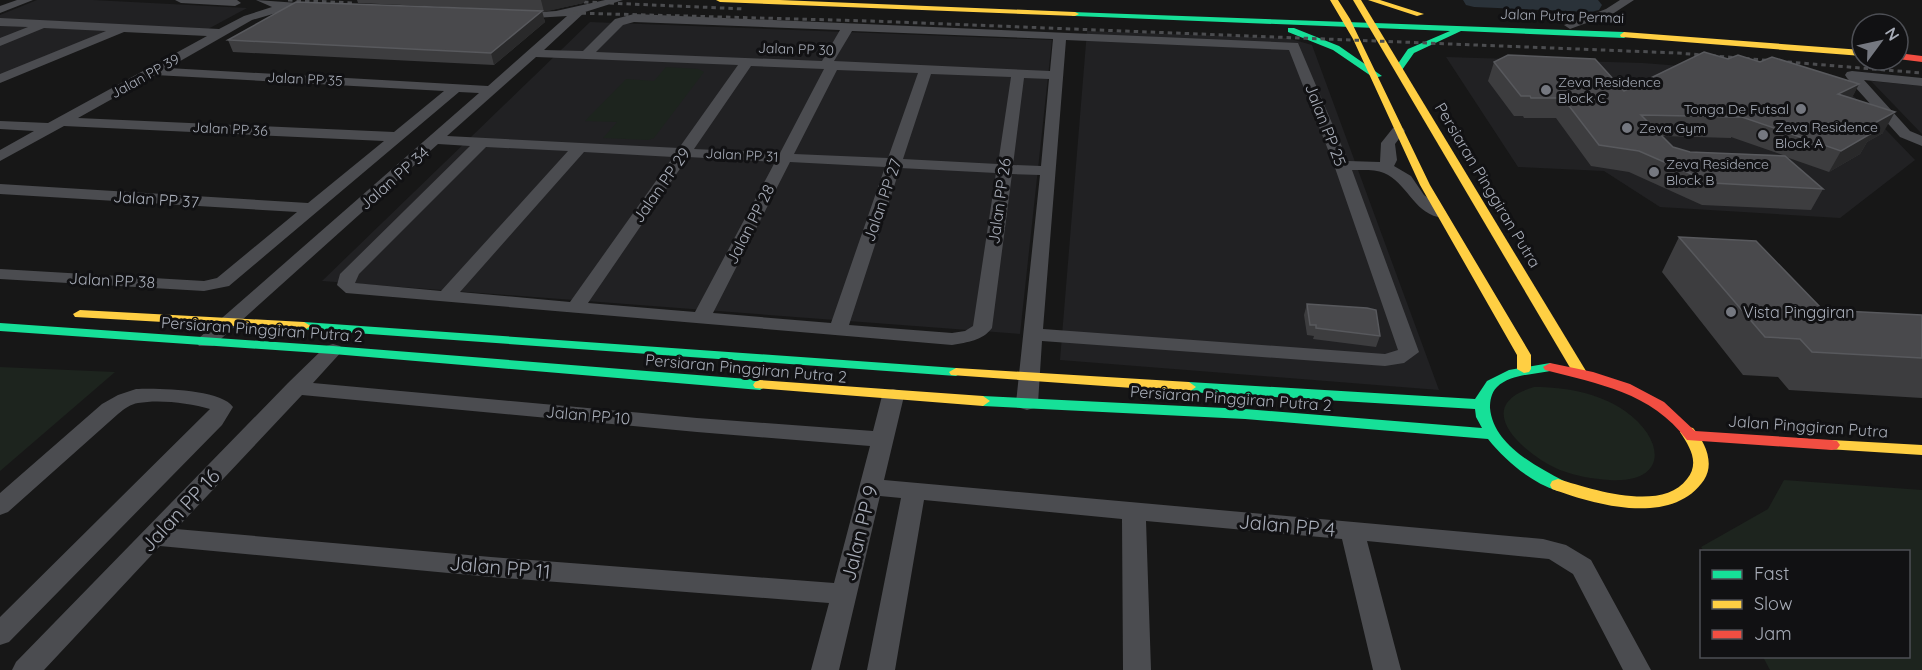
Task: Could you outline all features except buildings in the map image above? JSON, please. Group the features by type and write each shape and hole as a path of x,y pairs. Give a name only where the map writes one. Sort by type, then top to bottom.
{"street":[{"path":"0,10 27,0"},
{"path":"180,0 235,3"},
{"path":"248,18 260,8 260,0 272,4 329,8"},
{"path":"509,16 544,17 580,11 617,0"},
{"name":"Jalan Putra Permai","path":"720,0 1216,20 1349,19"},
{"name":"Jalan Putra Permai","path":"961,0 1371,20 1570,25 1850,44"},
{"path":"1334,0 1349,19 1377,76 1398,131 1438,212 1524,355 1524,369"},
{"name":"Persiaran Pinggiran Putra","path":"1357,0 1579,371"},
{"path":"1372,0 1423,15 1529,23"},
{"path":"1570,25 1610,11 1627,1"},
{"name":"Jalan PP 39","path":"0,156 248,18 267,11 293,6"},
{"path":"1108,6 1253,7"},
{"name":"Jalan PP 34","path":"206,342 437,140 580,11"},
{"path":"586,55 619,22 634,18 1060,35 1026,402"},
{"path":"1216,20 1295,30 1336,48 1377,76"},
{"name":"Jalan Putra Permai","path":"1371,20 1481,29 1639,36 1850,51"},
{"path":"0,22 222,33"},
{"path":"0,42 48,24"},
{"name":"Jalan PP 28","path":"701,319 785,157 848,27"},
{"path":"0,79 124,28"},
{"path":"1399,68 1412,51 1432,40 1451,32 1481,29"},
{"name":"Jalan PP 25","path":"1032,334 1385,360 1404,357 1409,352 1342,165 1294,46 1060,35"},
{"name":"Jalan PP 30","path":"535,52 1056,75"},
{"name":"Jalan PP 29","path":"575,308 747,62"},
{"name":"Jalan PP 27","path":"838,330 926,69"},
{"name":"Jalan PP 35","path":"153,71 492,90"},
{"name":"Jalan PP 26","path":"838,330 952,339 971,336 982,328 1018,73"},
{"path":"1922,82 1852,75 1905,134 1922,142"},
{"path":"313,208 457,87"},
{"name":"Jalan PP 36","path":"0,126 56,125 398,137"},
{"path":"1386,167 1389,160 1388,143 1398,131"},
{"name":"Jalan PP 31","path":"437,140 1047,171"},
{"path":"483,142 352,270 346,278 346,285 352,290 838,330"},
{"path":"446,297 580,147"},
{"path":"1432,153 1449,151"},
{"path":"1342,165 1386,167 1405,179 1418,198 1438,212"},
{"path":"1427,187 1436,171"},
{"name":"Jalan PP 37","path":"0,189 313,208"},
{"name":"Jalan PP 38","path":"0,274 204,286 223,282 313,208"},
{"name":"Persiaran Pinggiran Putra 2","path":"71,314 231,321 1029,377 1480,404"},
{"name":"Persiaran Pinggiran Putra 2","path":"0,327 333,350 893,396 1245,414 1490,434"},
{"name":"Jalan PP 16","path":"26,670 333,350"},
{"path":"1550,367 1579,371 1632,389 1656,402 1677,418 1692,436 1703,459 1700,479 1684,494 1656,502 1620,502 1580,493 1543,477 1511,456 1490,434 1482,418 1480,404 1486,387 1501,375 1524,369 1550,367"},
{"name":"Jalan PP 10","path":"295,388 697,425 882,439"},
{"path":"0,506 110,409 127,398 138,396 211,402 222,407 214,420 0,634"},
{"name":"Jalan PP 9","path":"825,670 893,396"},
{"name":"Jalan Pinggiran Putra","path":"1692,436 1922,450"},
{"name":"Jalan PP 4","path":"871,488 1543,548 1557,552 1582,567 1638,670"},
{"path":"881,670 914,491"},
{"path":"1134,511 1137,670"},
{"path":"1352,531 1387,670"},
{"name":"Jalan PP 11","path":"156,537 492,567 844,594"}],"shaded area":[{"path":"37,0 93,0 247,8 208,29 122,25 0,75 0,15"},
{"path":"590,22 1052,40 1020,334 322,281"},
{"path":"1087,31 1287,38 1312,45 1439,390 1060,360"},
{"path":"1446,57 1643,63 1836,78 1915,160 1840,218 1660,207 1604,171 1518,167"},
{"path":"666,67 698,69 704,72 654,138 648,140 603,138 617,122 585,121 626,79 654,81"},
{"path":"1871,81 1922,86 1922,134"},
{"path":"0,367 115,372 0,471"},
{"path":"1534,387 1582,392 1625,411 1639,422 1654,447 1651,468 1642,475 1628,479 1609,480 1578,476 1546,463 1519,442 1509,430 1504,418 1505,406 1515,395"},
{"path":"1784,480 1922,490 1922,670 1770,670 1764,658 1910,658 1910,550 1703,550 1701,547 1768,509"}],"waterway":[{"path":"1474,0 1591,5"}],"railway":[{"path":"288,0 354,3"},
{"path":"584,2 745,9"},
{"path":"573,13 871,21 1678,53 1922,73"}],"traffic: fast":[{"path":"1075,14 1624,35"},
{"path":"1291,30 1336,48 1377,76"},
{"path":"1399,68 1411,51 1457,31"},
{"path":"304,326 956,372"},
{"path":"0,327 333,350 760,385"},
{"path":"1550,367 1514,373 1492,384 1482,400 1484,417 1494,436 1511,455 1533,472 1558,485"},
{"path":"1189,387 1480,404"},
{"path":"983,401 1245,414 1490,434"}],"traffic: slow":[{"path":"720,0 1075,14"},
{"path":"1334,0 1357,39 1402,140 1425,185 1466,259 1524,355 1524,369"},
{"path":"1357,0 1579,371"},
{"path":"1372,0 1420,14"},
{"path":"1624,35 1850,52"},
{"path":"80,314 304,326"},
{"path":"956,372 1189,387"},
{"path":"760,385 983,401"},
{"path":"1558,485 1613,500 1655,501 1674,497 1689,489 1701,470 1700,452 1688,432"},
{"path":"1832,445 1922,450"}],"traffic: jam":[{"path":"1910,58 1922,59"},
{"path":"1550,367 1607,380 1625,387 1659,406 1688,432"},
{"path":"1692,436 1832,445"}],"place":[{"name":"Zeva Residence Block C","path":"1546,90"},
{"name":"Tonga De Futsal","path":"1801,109"},
{"name":"Zeva Gym","path":"1627,128"},
{"name":"Zeva Residence Block A","path":"1763,135"},
{"name":"Zeva Residence Block B","path":"1654,172"},
{"name":"Vista Pinggiran","path":"1731,312"}]}
